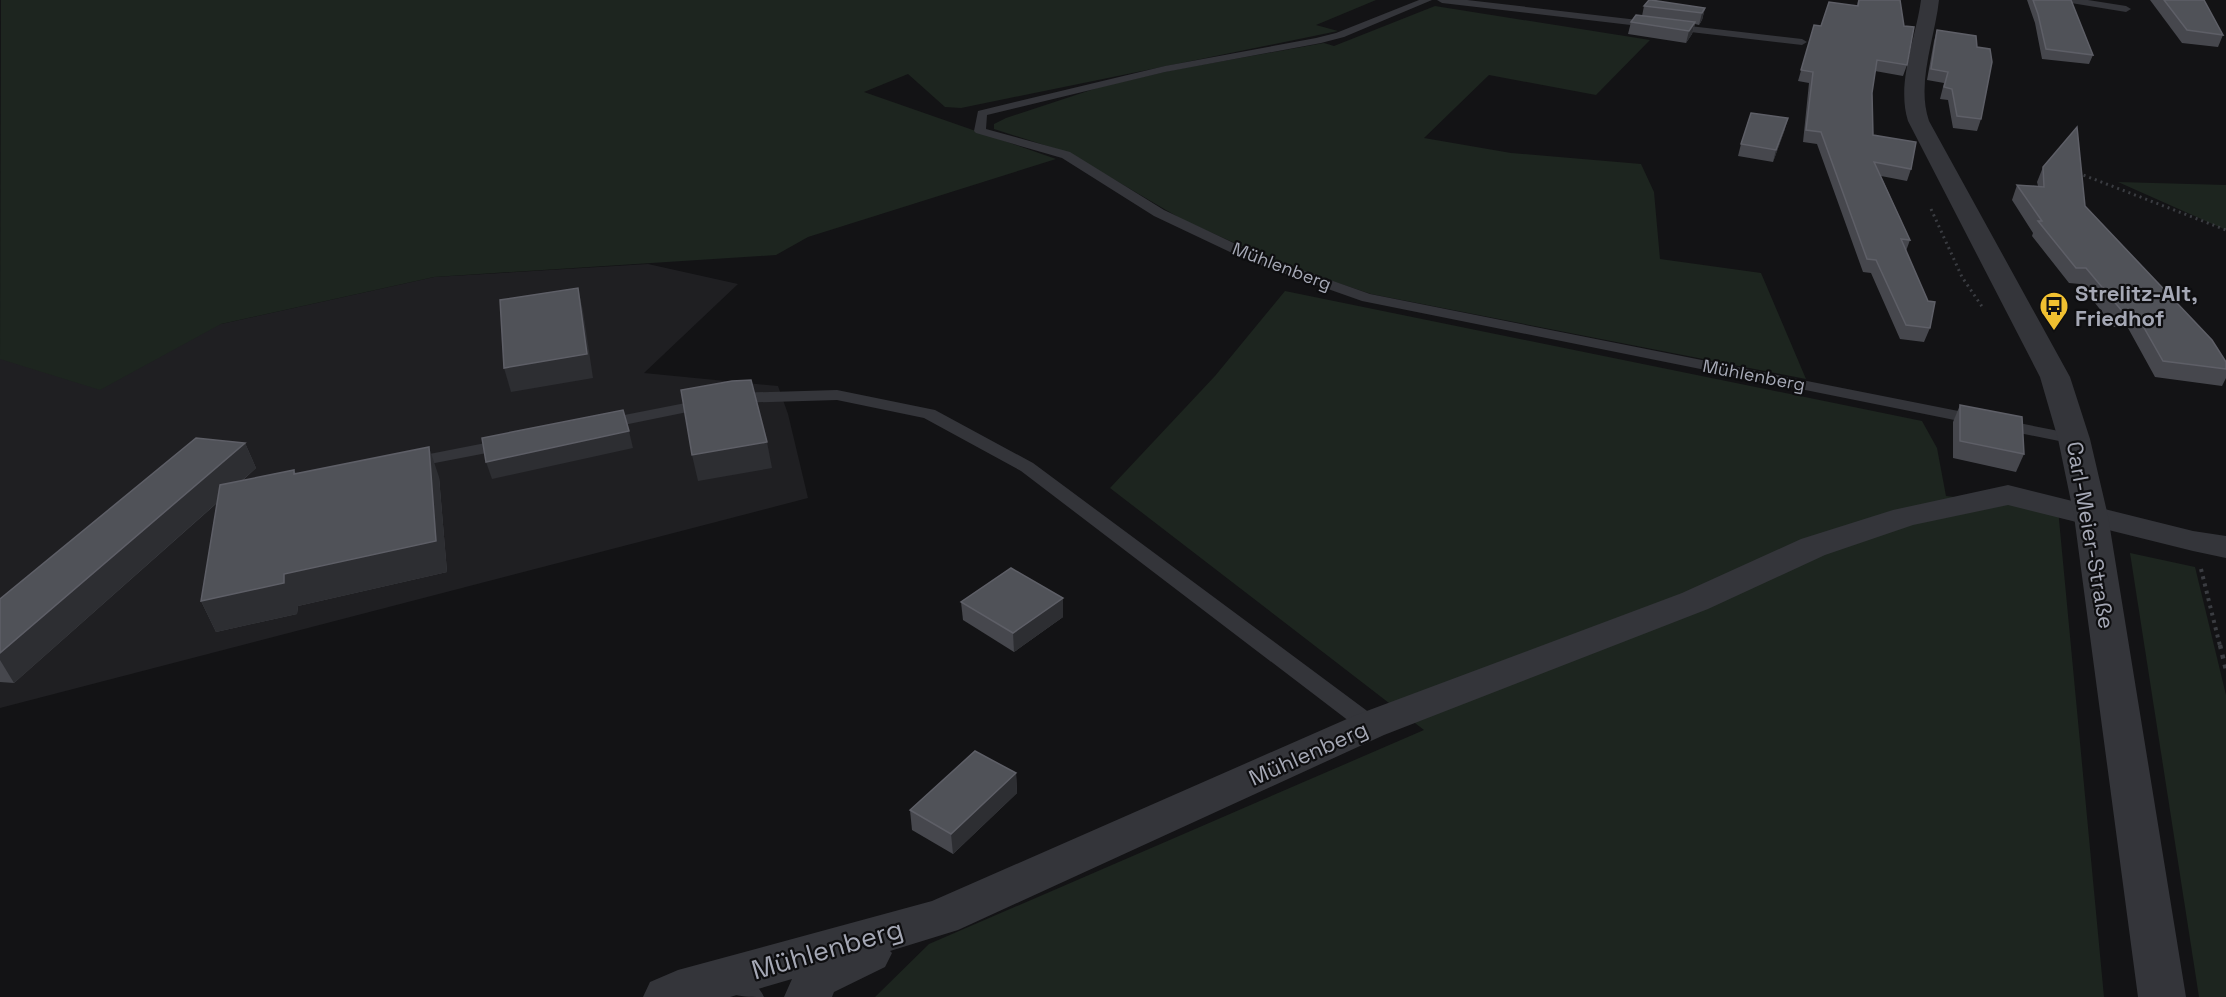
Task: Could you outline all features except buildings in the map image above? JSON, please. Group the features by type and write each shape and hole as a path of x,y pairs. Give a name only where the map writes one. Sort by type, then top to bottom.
{"street":[{"name":"Carl-Meier-Straße","path":"1930,0 1915,102 1918,117 1926,138 2041,347 2055,377 2074,439 2091,516 2162,997"},
{"name":"Mühlenberg","path":"808,997 817,978 942,917 1370,725 1695,601 1813,547 1905,517 2008,495 2226,547"},
{"name":"Mühlenberg","path":"666,995 738,987 942,917"}],"lane":[{"name":"Mühlenberg","path":"1427,0 1340,35 1317,41 1165,69 982,113 980,131 1066,155 1159,213 1254,258 1367,298 2074,439"},
{"path":"1442,0 1802,42"},
{"path":"2071,0 2126,9"},
{"path":"584,428 733,398 837,395 929,414 1027,467 1370,725"},
{"path":"392,467 526,440"}],"path":[{"path":"2074,171 2226,230"},
{"path":"2200,569 2226,670"}],"shaded area":[{"path":"1,0 1376,0 1316,25 1338,31 961,108 945,107 908,74 864,92 1056,159 808,237 776,255 434,277 221,324 100,390 0,359"},
{"path":"1435,6 1650,40 1596,95 1489,75 1424,138 1511,153 1641,164 1654,192 1660,259 1761,273 1806,379 1371,294 1284,265 1183,220 1069,153 994,129 994,124 1006,118 1100,87 1173,70 1324,43 1334,46"},
{"path":"2118,182 2226,185 2226,230"},
{"path":"648,264 738,284 644,373 778,386 788,414 808,498 0,708 0,349 221,324 434,277"},
{"path":"1285,291 1922,421 1937,448 1946,496 2058,509 2104,997 875,997 929,944 1424,730 1110,488 1215,376"},
{"path":"2130,553 2195,567 2226,695 2226,997 2199,997"}],"place":[{"name":"Strelitz-Alt, Friedhof","path":"2054,332"}]}
